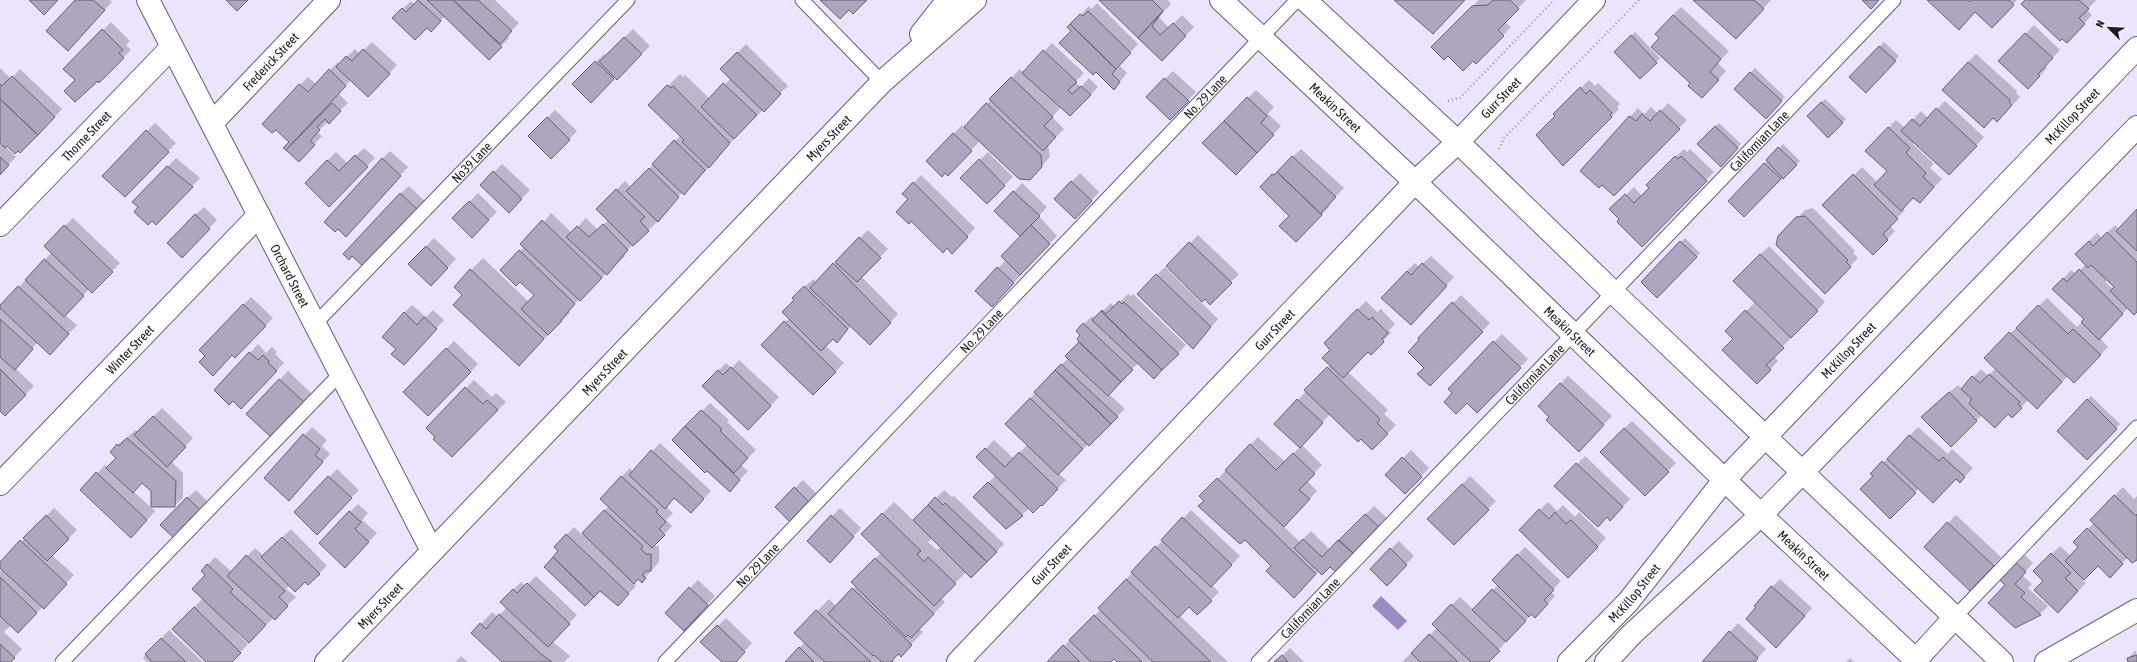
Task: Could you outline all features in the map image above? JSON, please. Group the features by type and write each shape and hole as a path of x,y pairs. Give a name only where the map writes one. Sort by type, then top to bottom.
{"street":[{"name":"Orchard Street","path":"148,0 432,551"},
{"name":"Frederick Street","path":"212,123 330,0"},
{"name":"Myers Street","path":"882,82 948,0"},
{"name":"Myers Street","path":"326,662 882,82 975,0"},
{"name":"Meakin Street","path":"1221,0 1415,182 1761,515 1917,661"},
{"path":"1305,0 1458,142 1802,473 2002,662"},
{"name":"Gurr Street","path":"958,662 1415,182 1458,142 1594,0"},
{"name":"Thorne Street","path":"0,225 172,47"},
{"name":"McKillop Street","path":"1569,662 1628,602 1725,479 2137,48"},
{"name":"McKillop Street","path":"1606,662 1632,634 1761,515 2137,127"},
{"name":"Winter Street","path":"0,484 259,215"},
{"path":"2046,662 2137,610"},
{"path":"1917,661 1955,617"}],"lane":[{"name":"No39 Lane","path":"315,324 628,0"},
{"path":"802,0 882,82"},
{"name":"No. 29 Lane","path":"664,662 1297,0"},
{"name":"Californian Lane","path":"1258,662 1894,0"},
{"path":"62,662 341,373"},
{"path":"1955,617 2137,426"}],"path":[{"path":"1444,102 1460,98 1554,0"},
{"path":"1497,153 1504,138 1639,0"}],"shaded area":[{"path":"1381,596 1407,621 1398,630 1372,606"}],"building":[{"path":"29,0 58,0 44,15"},
{"path":"75,0 93,0 105,10 68,51 46,31"},
{"path":"226,0 248,0 237,11"},
{"path":"418,0 441,21 431,32 427,28 415,40 392,18 402,8 406,12"},
{"path":"427,0 453,0 502,47 489,60"},
{"path":"453,0 478,0 512,31 500,44"},
{"path":"820,0 867,0 853,14 849,10 840,19"},
{"path":"1099,0 1152,0 1163,11 1138,38"},
{"path":"1394,0 1465,0 1433,34"},
{"path":"1493,0 1510,0 1519,9 1498,30 1504,36 1476,64 1473,61 1463,71 1448,56 1444,60 1431,47 1472,6 1488,5"},
{"path":"1693,0 1754,0 1764,9 1736,39"},
{"path":"1862,0 1879,0 1871,9"},
{"path":"1927,0 1968,0 1970,2 1972,0 2009,0 2014,5 1992,28 1975,12 1959,30"},
{"path":"2025,0 2079,0 2089,9 2079,18 2085,24 2067,43 2062,39 2060,41 2021,4"},
{"path":"1088,11 1131,53 1116,69 1070,24 1080,14 1083,16"},
{"path":"1163,11 1152,26 1160,35 1173,23 1186,36 1162,61 1138,38"},
{"path":"1673,15 1721,59 1710,72 1719,80 1702,98 1688,86 1690,83 1651,47 1659,38 1655,34"},
{"path":"1070,24 1116,69 1112,74 1120,82 1114,90 1096,72 1093,75 1059,43 1071,31 1067,27"},
{"path":"102,29 123,50 119,53 124,58 99,83 98,81 75,102 64,91 75,80 63,69"},
{"path":"2025,33 2053,58 2038,74 2040,76 2028,89 1998,61"},
{"path":"1631,35 1657,63 1640,79 1614,52"},
{"path":"624,37 642,54 617,80 599,62"},
{"path":"1879,46 1896,61 1866,93 1849,77"},
{"path":"363,49 390,74 368,97 336,67 346,56 352,61"},
{"path":"1043,50 1077,82 1068,90 1072,94 1081,86 1091,95 1070,116 1022,73"},
{"path":"737,52 781,94 764,112 720,69"},
{"path":"595,61 614,79 591,103 572,84"},
{"path":"1968,62 2010,100 2009,102 2012,105 1997,122 1993,118 1984,128 1942,90"},
{"path":"329,69 346,86 286,150 283,148 289,142 276,130 272,133 262,124 299,84 308,92"},
{"path":"1750,72 1782,101 1766,119 1734,89"},
{"path":"12,76 55,117 38,135 0,99 0,84 2,86"},
{"path":"1011,77 1053,117 1044,126 1056,137 1043,151 989,99"},
{"path":"1164,78 1189,101 1170,120 1146,97"},
{"path":"723,83 757,115 734,139 701,107"},
{"path":"667,85 671,88 673,86 730,143 709,168 682,142 684,140 648,105"},
{"path":"1580,87 1586,94 1590,90 1612,113 1610,115 1612,117 1563,166 1536,135 1555,116 1553,114"},
{"path":"1247,97 1267,116 1261,123 1274,135 1257,153 1224,121"},
{"path":"0,99 38,135 20,153 18,151 15,154 7,146 5,148 0,143"},
{"path":"1821,102 1843,123 1828,138 1807,116"},
{"path":"332,103 341,111 329,124 325,119 317,127 320,130 310,141 315,145 299,162 286,150"},
{"path":"986,103 1041,155 1042,167 1030,180 1019,179 964,127"},
{"path":"1936,108 1977,146 1949,175 1901,131 1912,119 1920,126"},
{"path":"1660,110 1680,129 1614,196 1602,185 1599,188 1580,171 1629,116 1636,121 1642,114 1650,121"},
{"path":"547,117 570,140 551,159 528,136"},
{"path":"1224,121 1257,153 1236,175 1202,143"},
{"path":"1715,126 1738,148 1721,167 1697,144"},
{"path":"1888,127 1910,148 1906,153 1926,173 1923,177 1934,187 1920,203 1913,198 1901,211 1874,185 1887,171 1865,151"},
{"path":"146,130 169,152 125,197 102,176"},
{"path":"953,133 972,151 948,176 945,173 942,177 926,161"},
{"path":"674,140 705,170 684,195 652,164"},
{"path":"1778,147 1797,165 1783,179 1766,160"},
{"path":"355,155 368,167 329,207 305,183 327,160 339,171"},
{"path":"1292,156 1336,197 1321,213 1322,215 1277,172"},
{"path":"1675,156 1678,159 1681,156 1707,181 1642,247 1617,222 1619,219 1609,209 1625,194 1634,203 1649,188 1646,185"},
{"path":"0,157 9,165 0,175"},
{"path":"382,158 401,176 346,237 338,229 335,232 324,222"},
{"path":"979,159 1005,186 987,204 960,178"},
{"path":"1764,163 1781,179 1744,217 1728,201"},
{"path":"167,166 193,187 156,225 152,221 148,225 134,212 138,207 132,202"},
{"path":"649,168 679,197 658,222 626,191"},
{"path":"493,171 522,199 509,213 480,185"},
{"path":"1277,172 1322,215 1296,242 1279,226 1289,216 1260,187 1272,174 1274,175"},
{"path":"1853,174 1898,219 1883,234 1888,240 1873,255 1822,205"},
{"path":"1071,181 1092,201 1075,219 1054,199"},
{"path":"913,182 968,237 952,254 947,248 943,253 911,221 909,224 896,212 908,199 902,194"},
{"path":"616,189 645,217 640,221 649,231 633,246 596,209"},
{"path":"1013,191 1040,216 1020,236 994,211"},
{"path":"400,193 420,212 366,269 352,256 349,260 343,254"},
{"path":"469,201 489,220 472,238 452,218"},
{"path":"2137,209 2137,251 2116,231"},
{"path":"195,214 210,229 182,258 167,243"},
{"path":"1805,216 1848,260 1846,262 1851,267 1825,294 1776,245 1778,236 1796,217"},
{"path":"542,220 602,278 580,301 520,244"},
{"path":"603,224 628,250 607,275 566,237 577,226 589,237"},
{"path":"64,225 113,272 92,293 44,246"},
{"path":"1031,225 1050,244 1020,275 1001,256"},
{"path":"2107,232 2137,262 2137,312 2134,315 2110,291 2114,287 2091,265 2088,268 2075,254 2089,241 2093,246"},
{"path":"859,237 881,258 857,282 835,262"},
{"path":"1680,241 1697,257 1657,298 1641,282"},
{"path":"1189,242 1232,283 1210,305 1205,299 1202,302 1166,266"},
{"path":"426,246 448,268 431,286 408,264"},
{"path":"519,250 575,304 561,320 562,321 548,335 521,309 534,295 520,282 516,286 500,270"},
{"path":"1760,254 1818,311 1791,338 1733,281"},
{"path":"44,259 84,296 64,317 25,280"},
{"path":"833,263 891,323 870,345 810,288"},
{"path":"1422,263 1447,286 1411,325 1381,298 1407,271 1411,275"},
{"path":"997,267 1014,283 992,307 975,291"},
{"path":"470,269 544,339 519,366 453,305 462,295 454,287"},
{"path":"2079,269 2123,314 2099,340 2081,322 2084,319 2052,289 2063,278 2067,282"},
{"path":"1156,274 1211,327 1193,349 1137,294"},
{"path":"18,286 69,334 50,355 0,308 0,305"},
{"path":"804,286 848,329 837,343 833,339 821,351 782,312 794,300 792,298"},
{"path":"1119,301 1122,304 1124,302 1179,354 1162,370 1101,311 1102,310 1106,314"},
{"path":"1452,302 1483,332 1430,386 1417,374 1424,368 1408,352 1419,340 1418,338"},
{"path":"243,304 266,326 235,358 232,355 213,376 199,362 205,356 199,350"},
{"path":"2038,305 2068,334 2073,329 2101,355 2074,383 2016,328"},
{"path":"1357,309 1369,320 1372,317 1388,333 1382,339 1384,342 1371,355 1368,352 1343,378 1322,358 1330,350 1324,343"},
{"path":"1745,310 1784,348 1766,365 1771,370 1757,384 1722,350 1733,339 1725,331"},
{"path":"1101,311 1162,370 1154,379 1092,320"},
{"path":"404,312 417,325 424,317 437,329 404,365 391,354 396,349 382,337"},
{"path":"0,319 33,349 15,370 0,357"},
{"path":"784,321 836,372 813,395 761,345"},
{"path":"1083,323 1133,370 1121,382 1077,339 1080,335 1076,331"},
{"path":"2009,332 2062,382 2037,409 1984,358"},
{"path":"1493,341 1521,368 1477,413 1467,403 1456,414 1444,402 1452,393 1448,389"},
{"path":"1079,342 1121,382 1108,396 1065,356"},
{"path":"446,348 471,372 428,416 403,392"},
{"path":"249,352 258,360 263,355 269,361 268,363 277,371 241,409 233,401 229,405 214,390"},
{"path":"1061,364 1118,417 1111,424 1055,370"},
{"path":"731,367 771,406 748,430 702,386 718,370 723,375"},
{"path":"1327,367 1380,419 1377,423 1388,434 1372,450 1361,439 1358,442 1304,390"},
{"path":"0,369 26,395 5,416 0,411"},
{"path":"1055,370 1111,424 1089,446 1034,392"},
{"path":"1989,374 2020,402 2018,404 2022,408 2012,418 2008,414 1995,428 1969,404 1972,399 1961,389 1972,376 1980,383"},
{"path":"279,379 305,403 272,438 246,414"},
{"path":"1560,383 1604,425 1579,452 1546,420 1549,417 1538,406"},
{"path":"465,387 483,404 487,400 498,410 452,457 433,439 435,437 426,428"},
{"path":"1949,392 1977,421 1951,447 1921,417"},
{"path":"1030,398 1083,449 1058,475 1005,424"},
{"path":"1297,399 1323,423 1300,448 1274,424"},
{"path":"2087,399 2117,429 2087,460 2057,431"},
{"path":"701,410 722,429 720,431 748,458 734,473 685,426"},
{"path":"153,416 186,447 167,467 134,435"},
{"path":"685,426 740,480 730,492 707,471 705,473 672,440"},
{"path":"1624,428 1669,472 1645,496 1600,452"},
{"path":"303,434 320,449 315,455 323,462 289,501 264,478"},
{"path":"1909,435 1939,461 1943,457 1965,477 1960,483 1956,479 1933,503 1887,459"},
{"path":"127,438 176,481 175,507 151,507 151,491 142,483 133,493 106,468 116,458 110,452 117,444 119,446"},
{"path":"1250,444 1276,470 1293,453 1315,474 1299,490 1310,499 1284,527 1225,470"},
{"path":"985,448 1005,467 1019,452 1058,489 1033,513 976,457"},
{"path":"651,450 704,499 691,513 674,498 665,509 629,475"},
{"path":"1402,457 1422,477 1405,494 1385,475"},
{"path":"1882,461 1916,493 1890,519 1860,489 1873,476 1870,474"},
{"path":"1576,463 1623,507 1610,521 1607,517 1598,527 1554,486"},
{"path":"96,472 147,520 131,538 80,490"},
{"path":"328,476 352,498 317,535 294,512"},
{"path":"621,476 658,510 656,512 666,522 659,529 665,535 652,548 600,499"},
{"path":"1217,478 1316,574 1294,598 1266,571 1271,566 1245,540 1240,544 1198,506 1204,501 1199,496"},
{"path":"988,482 1023,516 1006,529 973,497"},
{"path":"1462,484 1489,510 1454,545 1427,519"},
{"path":"794,487 812,505 793,525 775,507"},
{"path":"2114,495 2136,516 2137,514 2137,560 2132,563 2090,520"},
{"path":"187,497 203,513 176,540 160,525"},
{"path":"935,497 943,505 945,503 997,552 987,562 928,505"},
{"path":"928,505 987,562 971,578 913,520"},
{"path":"1539,509 1549,519 1555,512 1566,524 1571,520 1598,547 1568,578 1519,530"},
{"path":"604,510 643,546 641,549 646,554 651,554 651,571 646,571 642,575 646,578 642,583 638,579 634,584 582,533"},
{"path":"349,511 361,522 355,529 369,542 345,568 319,543"},
{"path":"882,513 921,551 917,554 924,562 928,557 956,584 934,606 861,534"},
{"path":"1365,514 1380,528 1355,555 1339,540"},
{"path":"46,515 69,539 47,561 23,538"},
{"path":"831,515 854,537 830,563 807,541"},
{"path":"1182,517 1232,565 1211,587 1161,540"},
{"path":"1947,522 1994,566 1970,591 1924,547"},
{"path":"2087,528 2123,564 2110,578 2098,566 2084,580 2065,561 2078,547 2073,542"},
{"path":"566,534 629,594 618,606 600,591 594,597 553,557 558,551 554,547"},
{"path":"282,537 320,574 308,585 305,582 295,592 261,557"},
{"path":"1303,539 1322,557 1338,540 1355,555 1337,573 1330,567 1322,575 1294,548"},
{"path":"20,540 67,584 44,609 0,568 0,562"},
{"path":"1155,546 1212,601 1197,615 1189,607 1178,618 1131,572"},
{"path":"1390,548 1407,565 1387,586 1370,569"},
{"path":"2051,553 2071,573 2065,578 2078,591 2058,613 2034,590 2043,581 2033,571"},
{"path":"1517,554 1554,590 1544,600 1548,604 1535,618 1531,614 1529,617 1492,580"},
{"path":"246,555 285,591 279,597 288,606 275,620 227,576"},
{"path":"553,557 594,597 585,606 544,567"},
{"path":"875,558 934,614 911,638 908,635 906,637 851,582"},
{"path":"2016,563 2026,572 2015,584 2025,593 2021,597 2041,615 2015,628 1988,603 2005,585 2000,580"},
{"path":"207,564 233,589 230,592 266,625 249,643 192,589 205,575 201,571"},
{"path":"0,577 37,613 18,633 0,616"},
{"path":"1126,579 1211,662 1153,662 1098,608"},
{"path":"527,583 570,624 548,647 500,602 513,589 517,593"},
{"path":"1771,586 1805,616 1776,648 1746,619 1756,607 1754,606"},
{"path":"689,587 708,605 684,631 665,613"},
{"path":"852,588 912,645 901,657 898,654 891,662 882,662 874,655 873,656 828,614"},
{"path":"1492,589 1526,621 1506,642 1472,610"},
{"path":"1451,604 1500,651 1489,662 1471,662 1432,624"},
{"path":"194,607 241,653 232,662 206,662 172,629"},
{"path":"816,610 871,662 825,662 794,633"},
{"path":"499,614 542,655 552,662 502,662 471,633 480,623 486,629"},
{"path":"1094,615 1142,662 1117,662 1114,659 1111,662 1091,662 1069,640"},
{"path":"717,625 745,652 736,662 722,662 700,642"},
{"path":"1729,631 1758,658 1755,662 1702,662"},
{"path":"1429,634 1458,662 1420,662 1411,653"},
{"path":"161,638 186,662 152,662 145,654"},
{"path":"0,644 15,658 11,662 0,662"},
{"path":"1063,645 1080,662 1047,662"},
{"path":"799,647 814,662 785,662"},
{"path":"1282,655 1288,662 1274,662"},
{"path":"2137,655 2137,662 2128,662 2127,658"}]}
